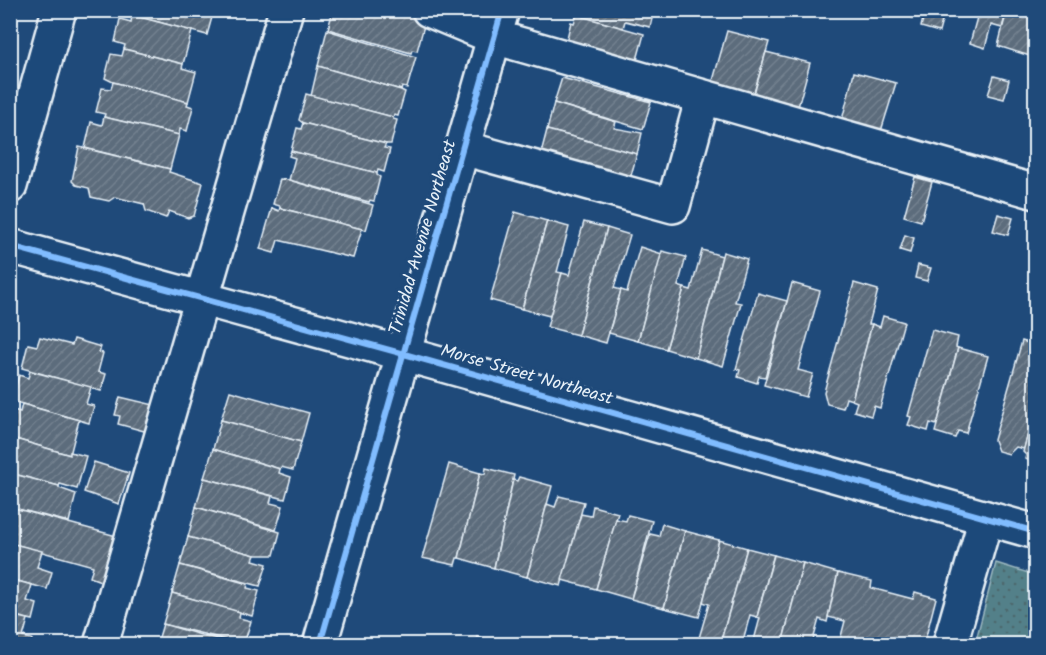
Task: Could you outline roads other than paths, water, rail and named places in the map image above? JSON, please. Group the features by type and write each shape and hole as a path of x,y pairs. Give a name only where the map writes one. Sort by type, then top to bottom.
{"street":[{"path":"10,186 59,10"},
{"path":"101,645 286,10"},
{"path":"429,10 498,24 703,97 1035,192"},
{"name":"Trinidad Avenue Northeast","path":"320,645 498,24"},
{"path":"463,148 673,206 703,97"},
{"name":"Morse Street Northeast","path":"10,246 404,354 1035,532"},
{"path":"950,645 986,518"}]}
